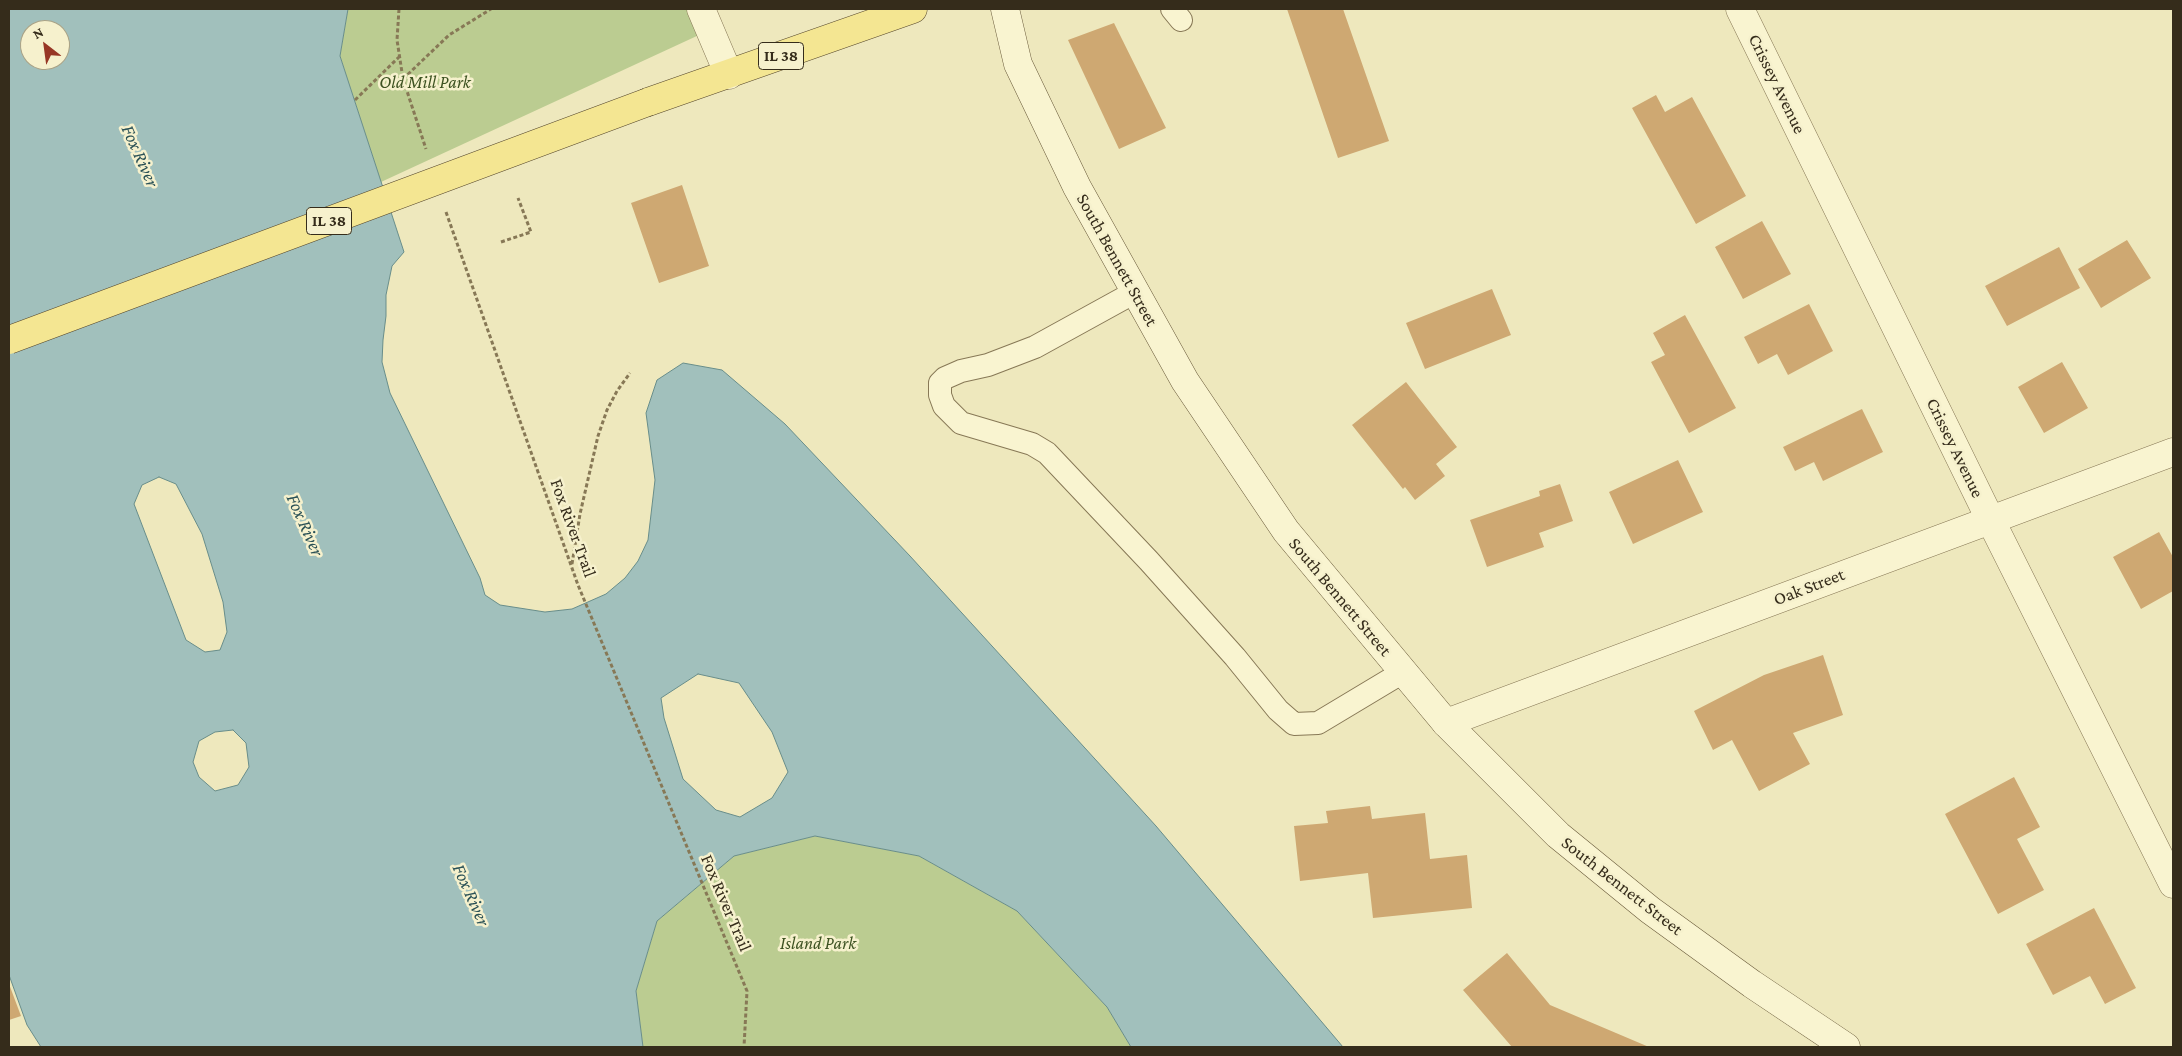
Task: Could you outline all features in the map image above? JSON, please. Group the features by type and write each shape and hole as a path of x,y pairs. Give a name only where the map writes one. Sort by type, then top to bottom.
{"main road":[{"name":"IL 38","path":"9,340 648,102 913,9"}],"street":[{"path":"701,9 729,75"},
{"name":"South Bennett Street","path":"1005,9 1018,64 1077,187 1185,381 1286,531 1446,723 1558,835 1635,898 1752,984 1846,1047"},
{"name":"Crissey Avenue","path":"1740,9 1990,519 2173,884"},
{"name":"Oak Street","path":"1446,723 2173,452"}],"lane":[{"path":"1172,9 1182,20 1182,9"},
{"path":"1135,292 1035,348 988,365 961,371 945,378 940,382 940,395 944,406 960,423 1032,444 1046,453 1149,561 1235,657 1278,710 1294,724 1318,723 1403,672"}],"path":[{"path":"399,9 397,40 403,79 428,156"},
{"path":"403,79 449,35 491,9"},
{"path":"354,100 400,57"},
{"path":"501,242 530,232 518,198"},
{"name":"Fox River Trail","path":"444,204 460,256 578,585 747,991 744,1047"},
{"path":"572,566 580,514 598,436 607,410 630,373"}],"green space":[{"name":"Old Mill Park","path":"348,9 688,9 699,35 381,182 340,56"},
{"name":"Island Park","path":"815,836 919,856 1017,911 1107,1007 1131,1047 643,1047 636,991 657,921 734,856"}],"water":[{"name":"Fox River","path":"9,9 348,9 340,56 404,252 392,266 386,295 382,362 390,393 480,578 485,595 500,605 545,612 572,609 606,594 625,578 638,561 648,540 655,480 646,413 657,380 683,363 722,370 785,424 910,556 1156,826 1343,1047 1131,1047 1107,1007 1017,911 919,856 815,836 734,856 657,921 636,991 643,1047 41,1047 27,1025 9,975","holes":["159,477 176,484 202,534 223,602 227,632 220,650 205,652 186,640 134,504 142,485","698,674 739,683 772,732 788,772 772,798 740,817 716,810 683,779 664,718 661,698","233,730 246,743 249,767 238,785 215,791 199,777 193,762 199,741 215,732"]}],"building":[{"path":"1287,9 1343,9 1389,141 1338,158"},
{"path":"1114,23 1166,128 1119,149 1068,40"},
{"path":"1656,95 1665,112 1692,97 1746,196 1696,224 1632,108"},
{"path":"682,185 709,266 659,283 631,203"},
{"path":"1762,221 1791,274 1743,299 1715,247"},
{"path":"2127,240 2151,278 2101,308 2078,269"},
{"path":"2059,247 2080,288 2007,326 1985,286"},
{"path":"1492,289 1511,335 1425,369 1406,323"},
{"path":"1809,304 1833,351 1788,375 1777,354 1758,364 1744,337"},
{"path":"1685,315 1736,408 1689,433 1651,362 1665,355 1653,333"},
{"path":"2062,362 2088,408 2044,433 2018,387"},
{"path":"1406,382 1457,447 1436,464 1445,476 1415,500 1405,487 1403,489 1352,425"},
{"path":"1862,409 1883,452 1823,481 1814,462 1795,471 1783,447"},
{"path":"1678,460 1703,512 1633,544 1609,492"},
{"path":"1560,484 1573,521 1539,533 1544,547 1487,567 1470,520 1540,496 1539,491"},
{"path":"2159,532 2173,557 2173,591 2141,609 2113,557"},
{"path":"1823,655 1843,715 1793,733 1810,764 1759,791 1732,740 1713,750 1694,711 1764,675"},
{"path":"2014,777 2040,827 2017,839 2044,890 1998,914 1945,814"},
{"path":"1370,806 1372,819 1425,813 1430,859 1467,855 1472,908 1373,918 1368,873 1300,881 1294,826 1328,823 1326,811"},
{"path":"2094,908 2136,988 2105,1004 2090,976 2053,995 2026,944"},
{"path":"1507,953 1550,1005 1649,1047 1512,1047 1463,990"},
{"path":"9,984 21,1016 9,1020"}]}
